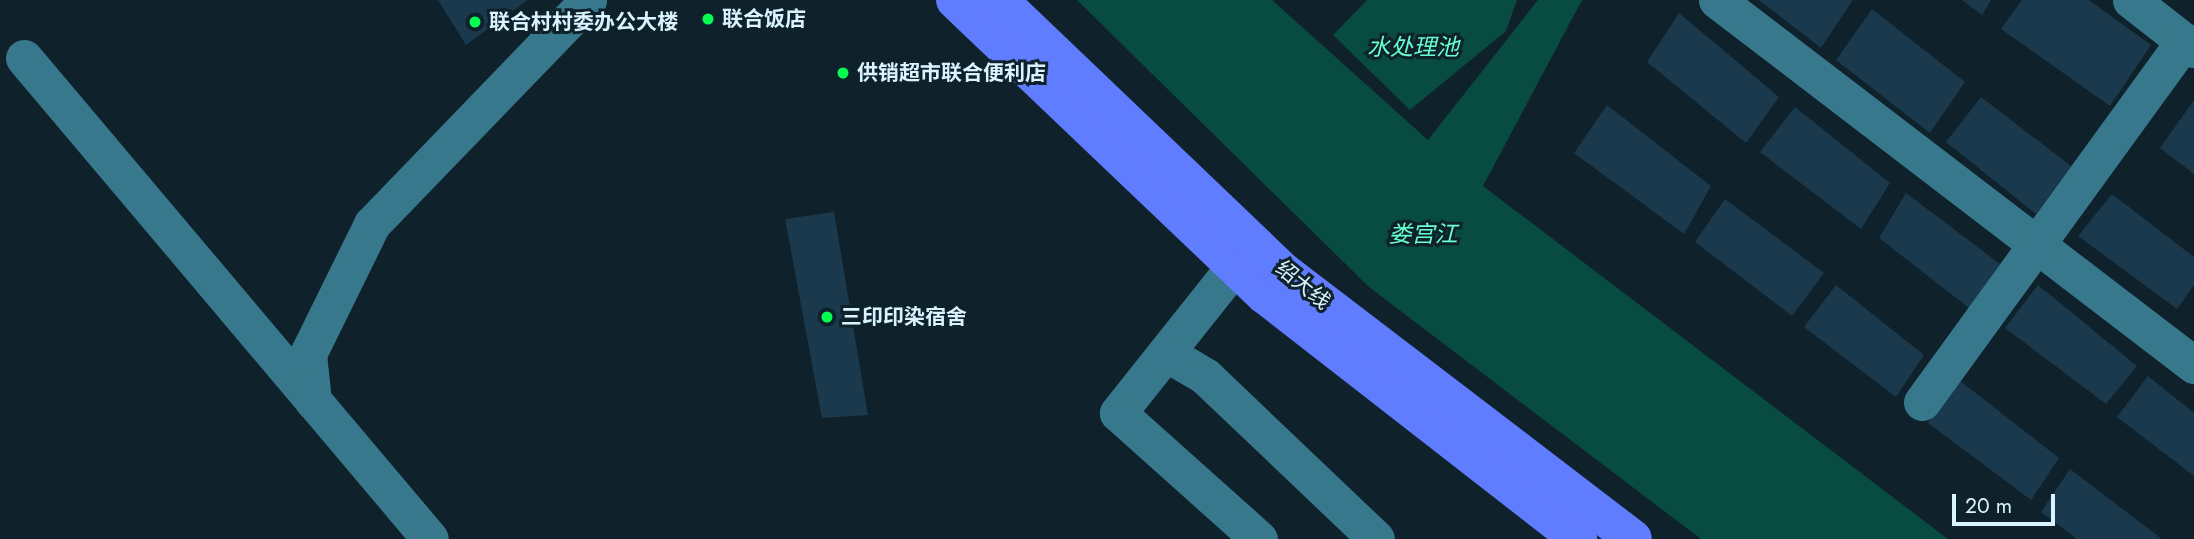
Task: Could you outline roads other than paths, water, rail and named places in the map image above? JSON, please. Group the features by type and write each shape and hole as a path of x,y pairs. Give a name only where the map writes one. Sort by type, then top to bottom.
{"main road":[{"name":"绍大线","path":"955,0 1244,254 1578,539"},
{"name":"绍大线","path":"999,0 1244,254 1633,539"}],"street":[{"path":"313,401 308,354 372,224 588,0"},
{"path":"1717,0 2194,365"},
{"path":"1922,402 2035,243 2189,46 2131,0"},
{"path":"24,58 430,539"},
{"path":"1244,254 1118,413 1259,539"},
{"path":"1166,353 1205,376 1376,539"}],"water":[{"name":"娄宫江","path":"1077,0 1272,0 1428,140 1538,0 1582,0 1483,186 1948,539 1701,539 1369,287"},
{"name":"水处理池","path":"1367,0 1517,0 1506,31 1410,110 1333,35"}],"place":[{"name":"联合饭店","path":"708,19"},
{"name":"联合村村委办公大楼","path":"475,22"},
{"name":"供销超市联合便利店","path":"843,73"},
{"name":"三印印染宿舍","path":"827,317"}]}
